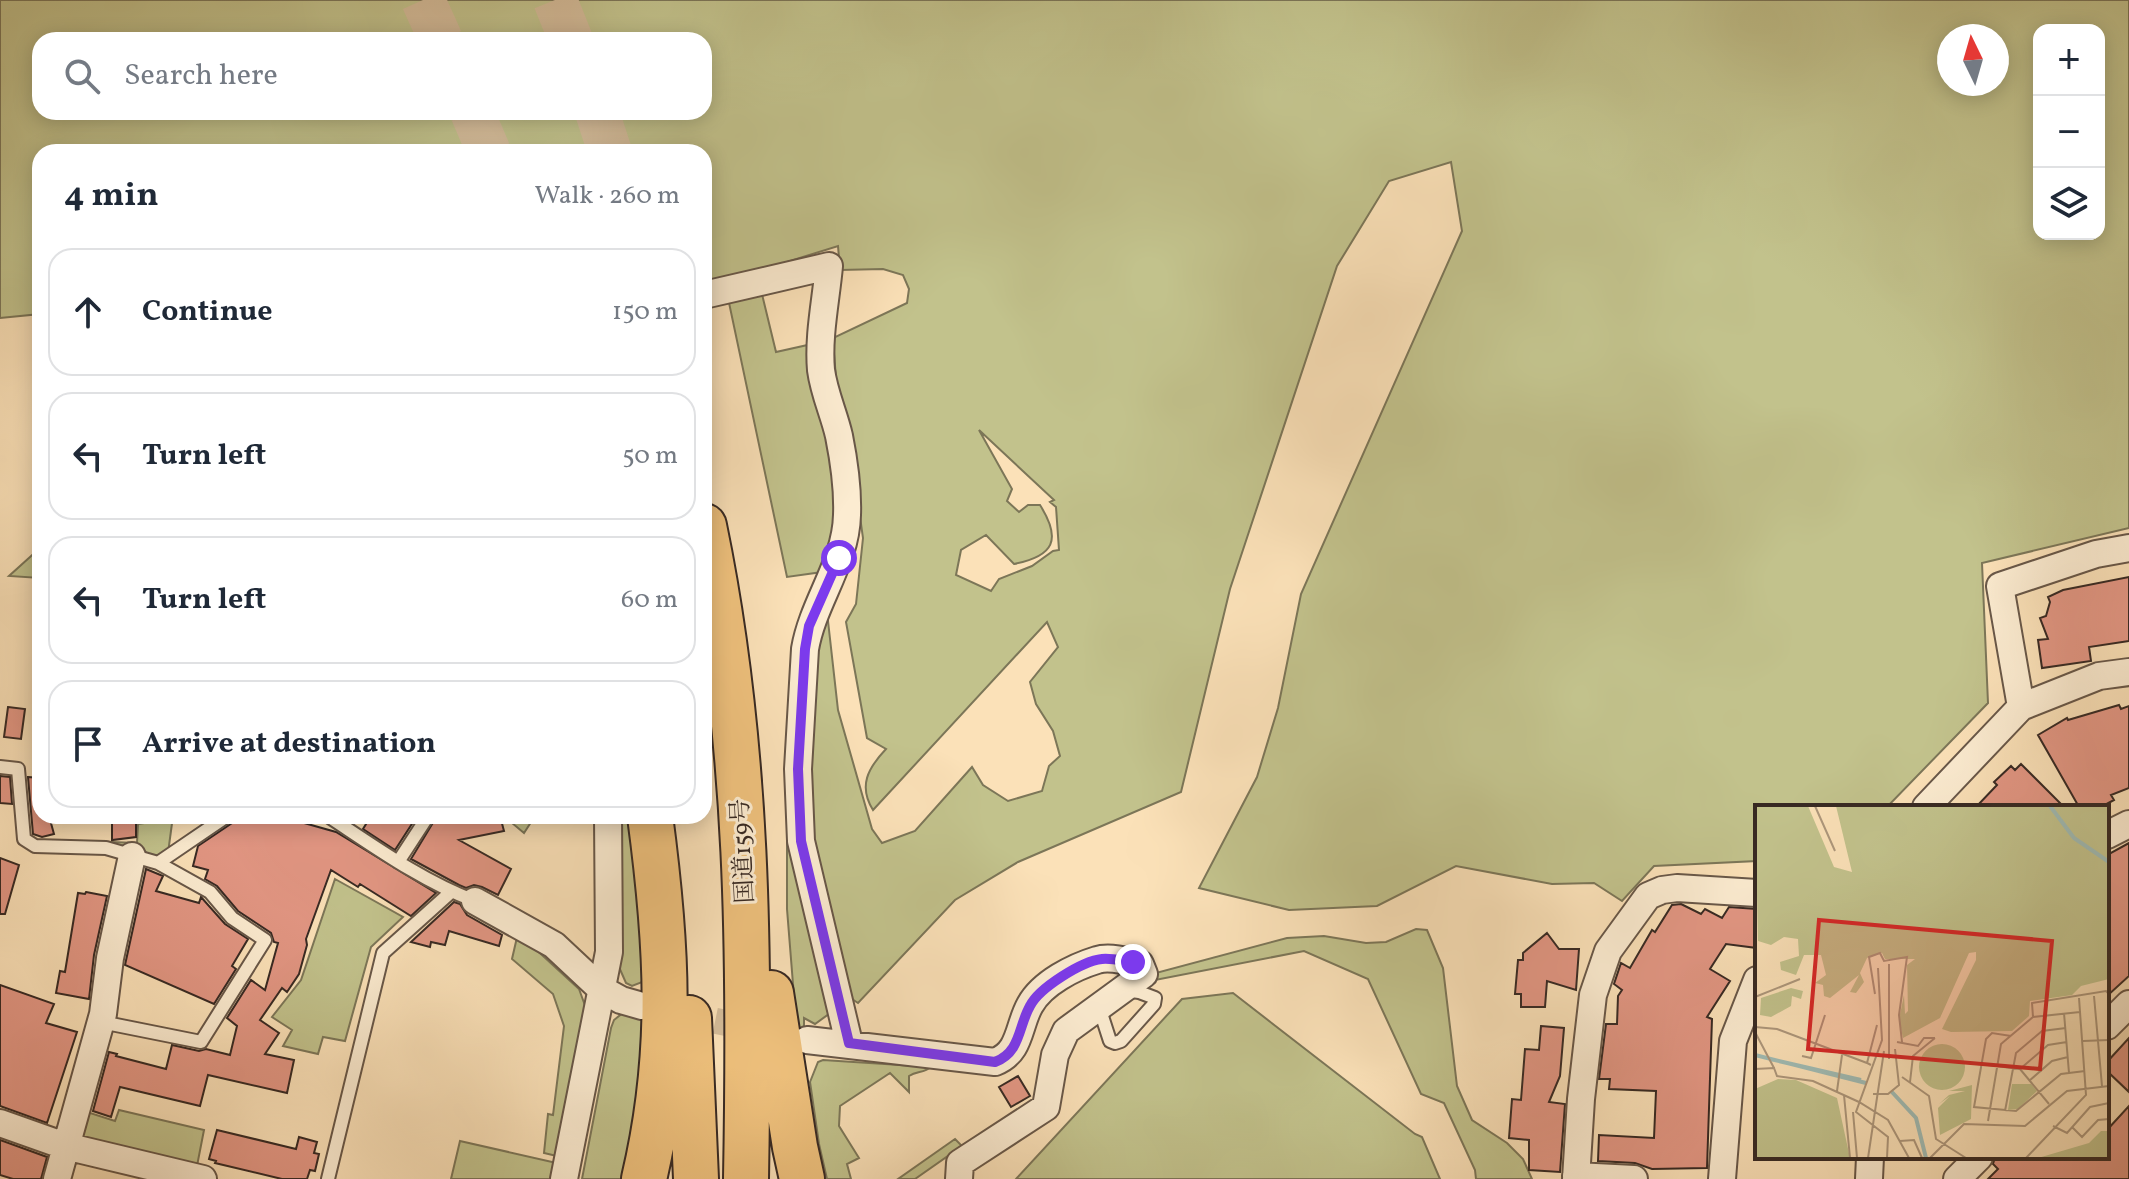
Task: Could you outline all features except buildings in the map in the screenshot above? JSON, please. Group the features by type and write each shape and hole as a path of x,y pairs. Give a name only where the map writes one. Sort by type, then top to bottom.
{"highway":[{"name":"国道159号","path":"712,570 728,658 747,904 746,1179"},
{"path":"728,658 778,1047 802,1179"},
{"path":"644,1179 660,1098 665,1036 665,950 651,824"},
{"path":"667,824 687,975 696,1121 696,1179"}],"street":[{"path":"712,293 829,266 820,350 821,373 839,435 848,513 846,536 839,558 809,626 805,649 797,801 801,841 849,1043"},
{"path":"2021,707 2000,586 2096,554 2129,548"},
{"path":"1928,805 2021,707 2099,676 2129,672"},
{"path":"564,1179 609,952 608,824"},
{"path":"2109,834 2129,824"},
{"path":"57,1179 101,1022 110,958 132,856"},
{"path":"1634,1179 1576,1177 1593,995 1608,951 1648,896 1662,890 1677,888 1755,893"},
{"path":"463,896 554,945 601,989 621,1000 642,1006"},
{"path":"807,1040 995,1062 1006,1058 1011,1052 1030,1005 1050,982 1099,959 1140,964 1144,974 1066,1031 1055,1055 1046,1107 960,1163 959,1179"},
{"path":"1722,1179 1733,1041 1755,985"},
{"path":"0,1123 65,1146 203,1179"},
{"path":"1869,1179 1870,1159"},
{"path":"1957,1179 1977,1159"}],"lane":[{"path":"0,767 18,769 24,839 35,846 106,848 158,863 210,892 232,918 265,940 201,1042 101,1022"},
{"path":"158,863 215,824"},
{"path":"328,1179 383,953 463,896 398,862 340,824"},
{"path":"398,862 423,824"},
{"path":"1099,1007 1110,1041 1121,1041 1154,1004 1155,998 1123,990"}],"green space":[{"path":"0,0 2129,0 2129,528 1982,563 1988,703 1889,805 1755,805 1755,861 1654,866 1622,901 1594,883 1552,884 1456,866 1377,906 1289,910 1199,888 1257,777 1278,708 1301,594 1462,231 1451,162 1389,181 1337,266 1230,589 1181,792 1018,862 955,900 858,1003 846,995 808,812 818,639 827,612 838,710 872,829 882,843 915,831 972,767 983,785 1008,801 1042,791 1049,766 1060,756 1053,731 1036,704 1030,682 1058,647 1047,622 873,810 866,793 870,770 886,749 867,738 846,622 856,604 863,538 847,425 837,393 833,338 907,303 909,289 903,275 883,269 840,270 838,246 726,281 712,282 712,144 32,144 32,315 0,318","holes":["979,430 1054,500 1050,502 1056,507 1059,550 1032,566 999,579 991,591 956,575 961,550 986,535 1014,564 1028,561 1046,551 1052,537 1040,505 1028,505 1019,512 1007,501 1012,489"]},
{"path":"761,290 776,352 812,344 823,400 839,525 822,572 787,577 728,298"},
{"path":"32,555 32,577 9,576"},
{"path":"138,824 172,824 168,853 148,855 113,846 112,842 137,843"},
{"path":"513,824 530,824 524,833"},
{"path":"618,824 638,824 656,988 635,1179 582,1179 614,1020 624,1012 643,1020 647,983 632,986 626,983 619,967"},
{"path":"787,827 833,1011 815,1024 804,1018 804,1061 799,1059 787,909"},
{"path":"335,879 403,917 371,947 345,1041 323,1037 318,1054 283,1046 292,1030 272,1017 301,980"},
{"path":"1416,929 1427,930 1443,968 1457,1086 1472,1120 1507,1143 1523,1159 1532,1179 1476,1179 1475,1170 1444,1103 1421,1094 1368,979 1304,951 1150,981 1152,974 1287,938 1324,936 1366,943 1386,942"},
{"path":"518,933 579,989 587,1011 561,1157 544,1153 548,1114 553,1115 564,1026 553,994 512,959"},
{"path":"1233,993 1422,1137 1440,1179 1016,1179 1182,999"},
{"path":"818,1062 931,1067 909,1076 909,1092 890,1073 840,1106 839,1126 859,1158 847,1164 851,1179 827,1179 810,1082"},
{"path":"119,1110 204,1130 196,1171 82,1142 84,1111 115,1121"},
{"path":"955,1139 962,1146 915,1179 898,1179"},
{"path":"460,1141 561,1164 557,1179 451,1179"}],"tunnel":[{"path":"423,0 437,32"},
{"path":"555,0 568,32"},
{"path":"475,120 486,144"},
{"path":"600,120 607,144"},
{"path":"677,1013 760,1030"}],"route":[{"path":"839,558 809,626 805,649 797,801 801,841 849,1043 995,1062 1006,1058 1011,1052 1030,1005 1050,982 1099,959 1133,962"}]}
